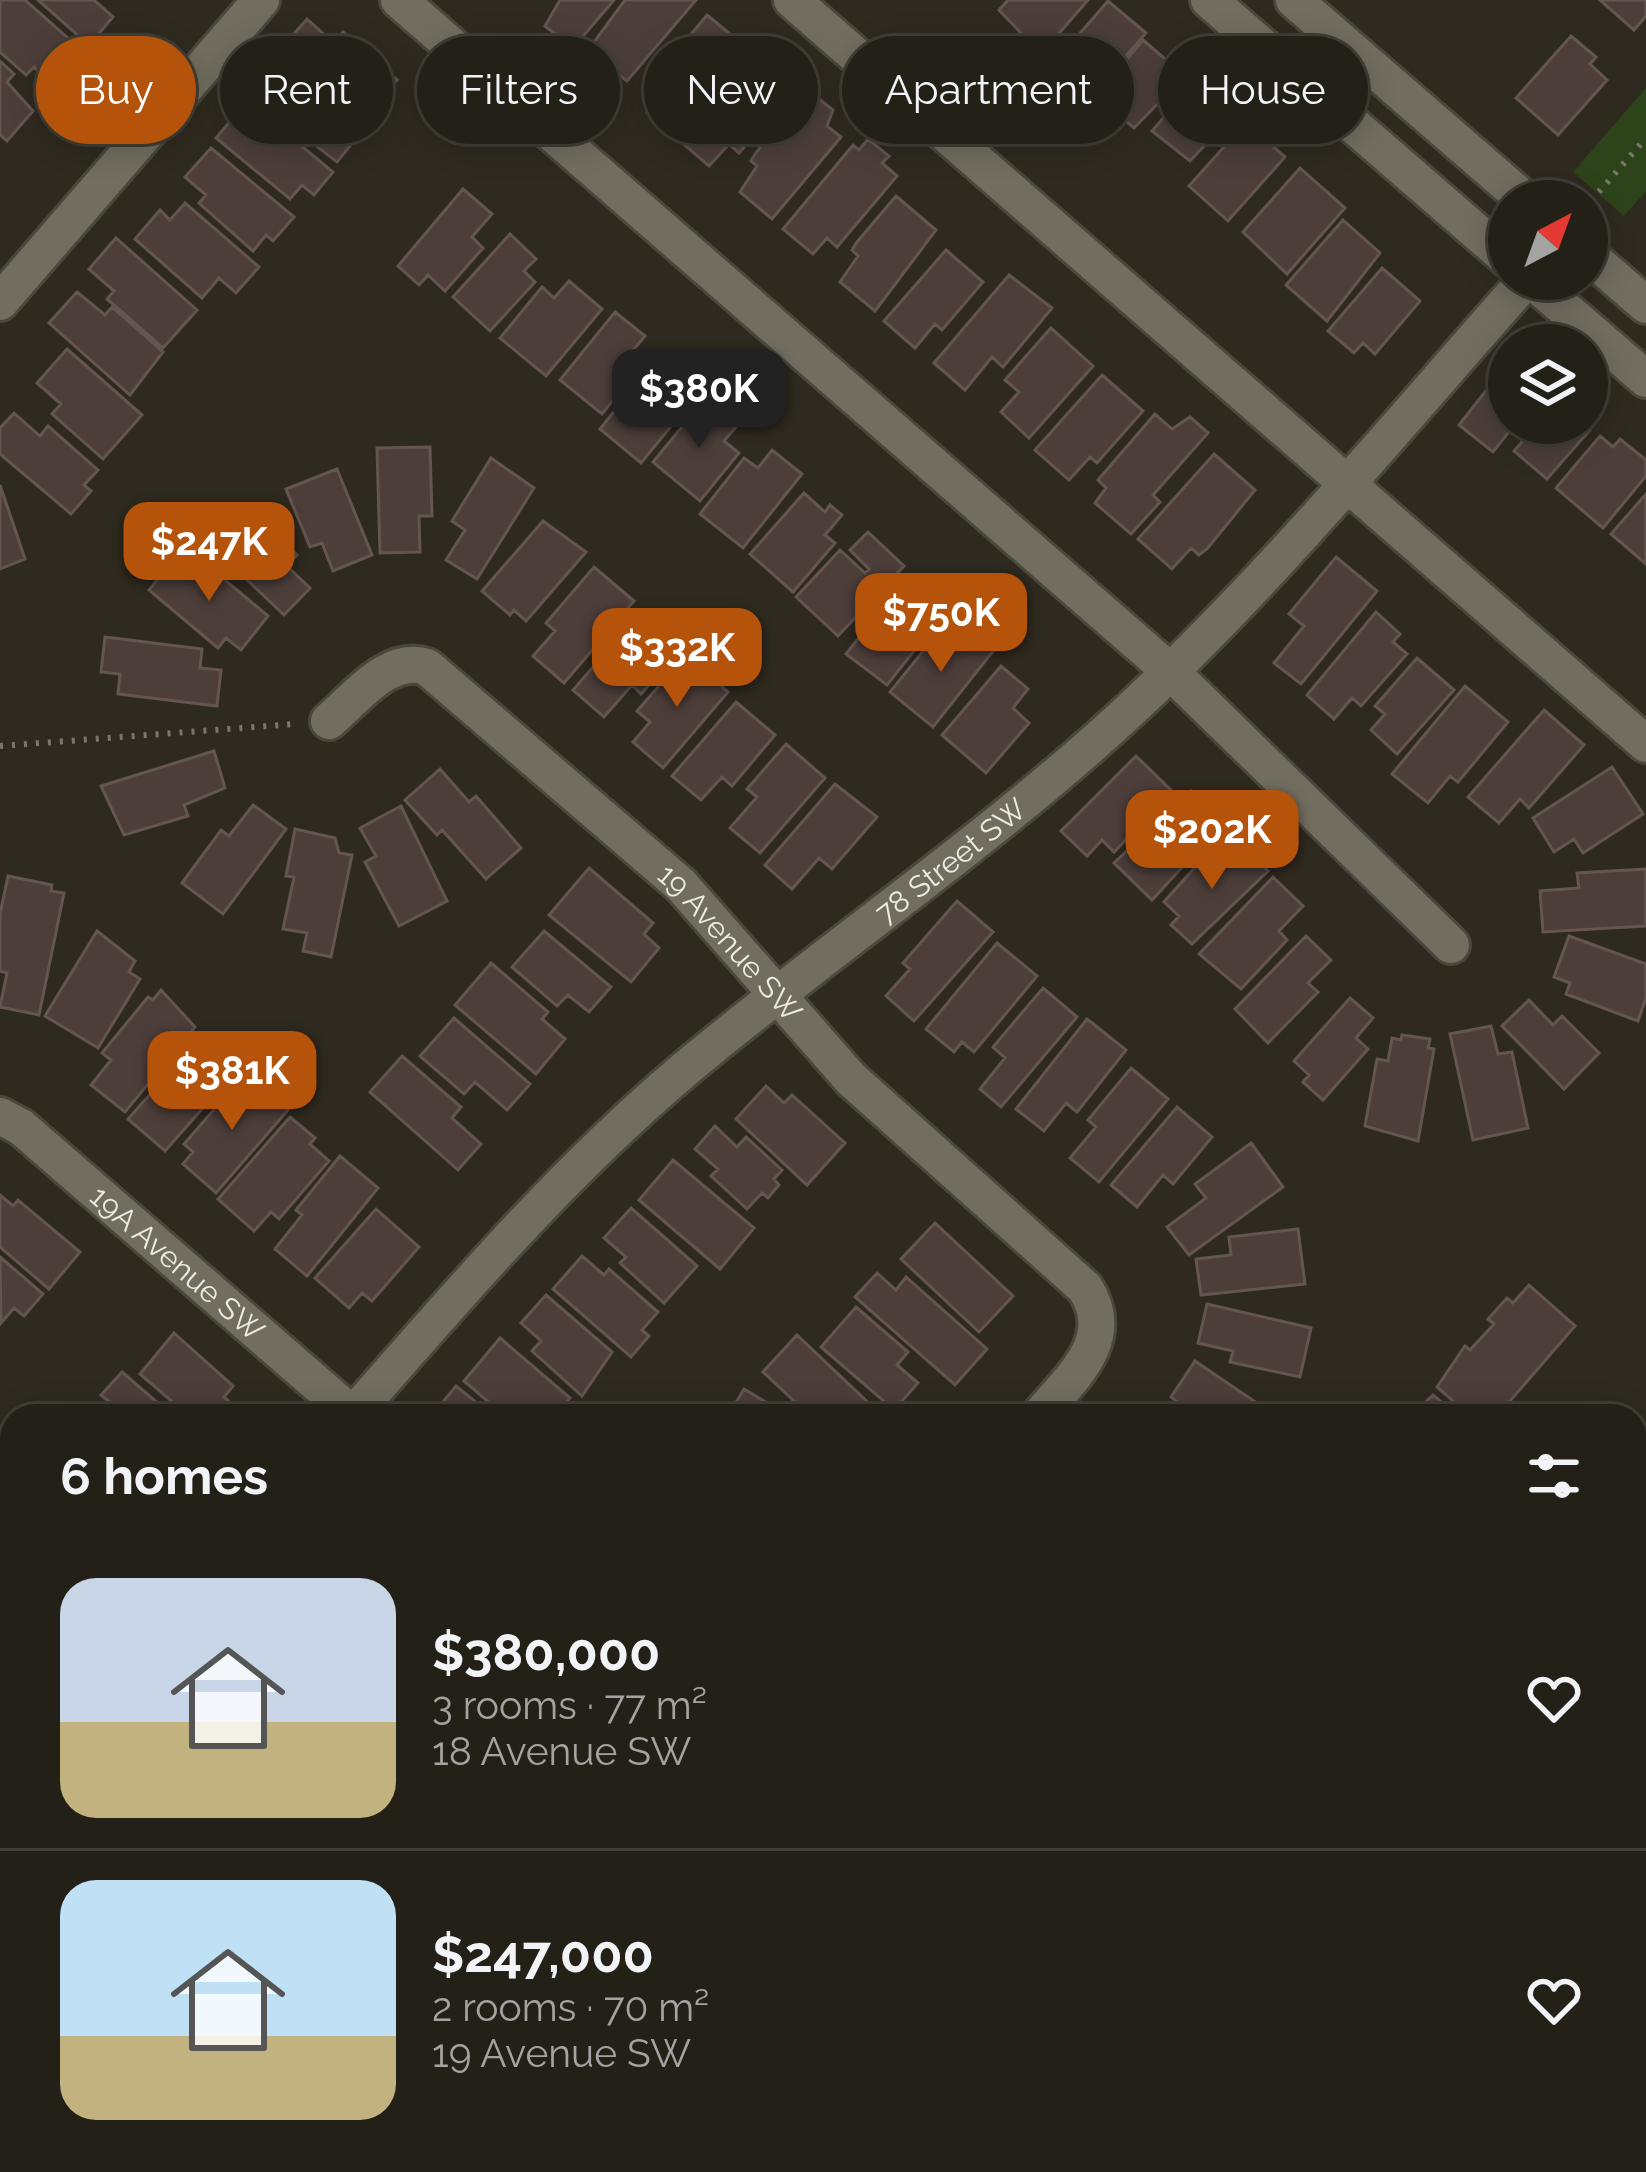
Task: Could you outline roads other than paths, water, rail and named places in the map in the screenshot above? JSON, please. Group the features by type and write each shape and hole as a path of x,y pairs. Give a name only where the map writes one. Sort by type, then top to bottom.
{"street":[{"path":"0,302 261,0"},
{"path":"399,0 1171,672 1451,945"},
{"path":"793,0 1646,744"},
{"path":"1209,0 1488,242"},
{"path":"1294,0 1502,180"},
{"path":"1608,272 1646,304"},
{"name":"78 Street SW","path":"364,1404 559,1185 671,1082 1049,781 1171,672 1509,300"},
{"path":"1553,300 1646,379"},
{"name":"19 Avenue SW","path":"329,721 386,671 414,662 428,667 681,885 874,1102 1085,1288 1099,1319 1087,1358 1049,1404"},
{"name":"19A Avenue SW","path":"0,1116 21,1127 339,1404"}]}
